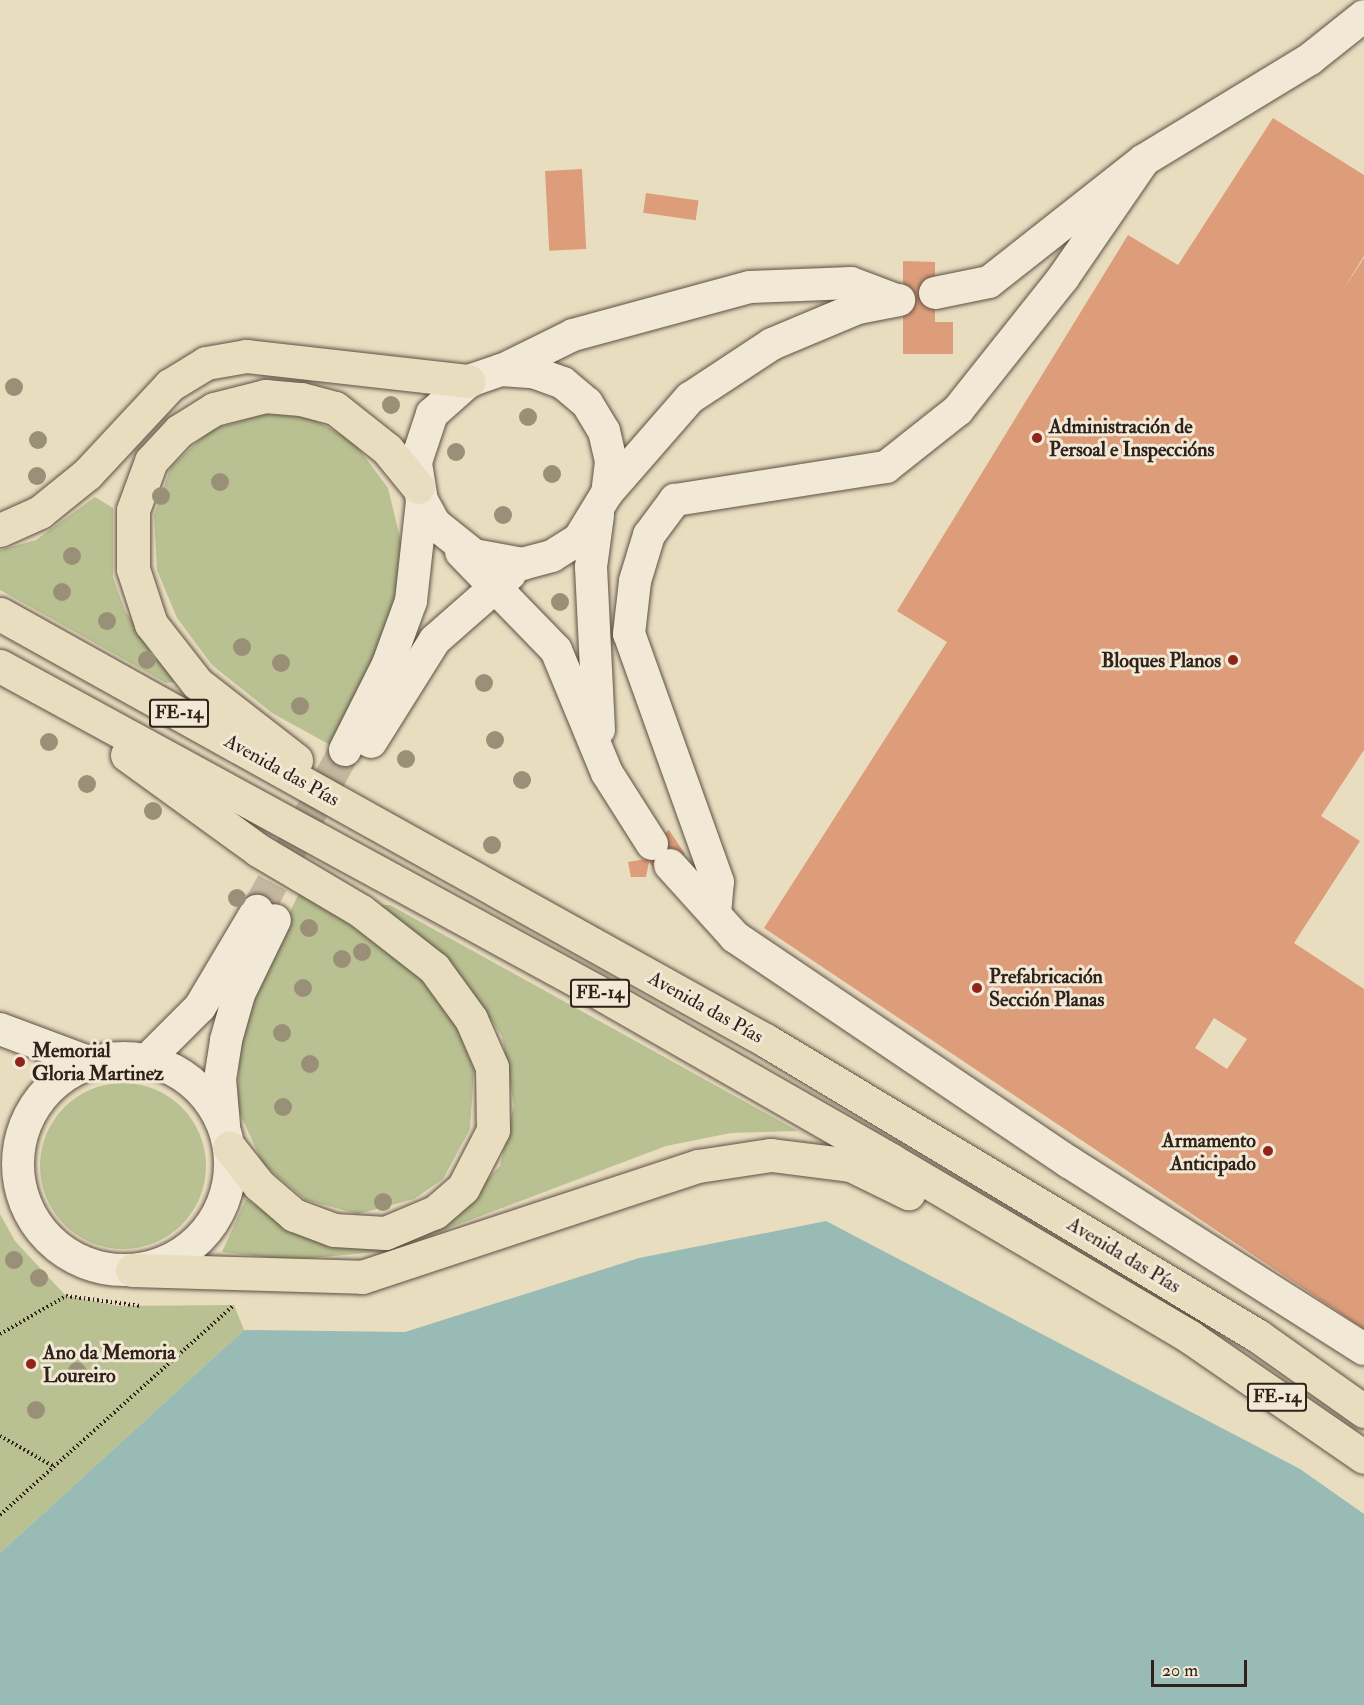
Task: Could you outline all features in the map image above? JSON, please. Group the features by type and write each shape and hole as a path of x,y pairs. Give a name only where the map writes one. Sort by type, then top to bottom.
{"highway":[{"path":"0,530 50,505 87,474 170,385 206,363 246,356 470,381"},
{"path":"357,811 197,683 151,624 133,569 133,510 151,461 179,432 214,409 265,396 335,408 387,449 420,494"},
{"name":"Avenida das Pías","path":"0,614 765,1040 1258,1335 1364,1411"},
{"path":"11,672 258,850 361,911 434,968 471,1018 492,1067 493,1130 463,1188 435,1212 384,1233 334,1230 294,1215 259,1185 226,1138"},
{"name":"Avenida das Pías","path":"11,672 607,997 1190,1337 1364,1457"},
{"path":"132,1270 362,1277 698,1166 771,1155 851,1165 1109,1302 1190,1337"}],"street":[{"path":"935,293 989,282 1144,160 1310,58 1364,16"},
{"path":"715,914 718,882 629,634 635,581 649,535 675,500 886,467 958,410 1063,278 1144,160"},
{"path":"851,283 900,300 858,308 772,344 690,398 603,504 579,539 552,556 523,564 435,640 353,754 411,601 420,494 418,454 432,414 470,381 501,370 573,335 750,287 851,283"},
{"path":"501,370 533,372 563,383 587,403 604,431 611,462 591,567 592,646 601,758"},
{"path":"420,494 452,542 556,650 601,758 635,824 735,937 1069,1162 1364,1348"},
{"path":"452,542 474,555 523,564"},
{"path":"91,1063 63,1077 40,1099 24,1126 17,1157 21,1193 37,1226 63,1251 96,1267 132,1270 166,1262 195,1242 217,1215 229,1182 220,1079 226,1040 266,915 200,1007 146,1061"},
{"path":"0,1029 91,1063 146,1061 194,1084 226,1138"},
{"path":"0,1124 17,1157"}],"path":[{"path":"0,1334 66,1296 119,1306 154,1306"},
{"path":"0,1515 234,1305 223,1305"},
{"path":"0,1436 53,1466"}],"green space":[{"path":"265,414 309,417 353,441 388,488 401,542 398,601 372,674 332,746 272,713 212,665 177,618 157,570 154,515 171,467 210,430"},
{"path":"95,497 113,508 113,577 125,611 176,682 166,683 0,590 0,550 36,540"},
{"path":"301,889 424,979 455,1023 474,1069 470,1129 443,1179 414,1199 358,1214 306,1200 263,1164 237,1107 240,1049 262,970"},
{"path":"381,905 390,905 798,1131 731,1133 666,1146 388,1251 290,1260 222,1252 246,1199 297,1231 453,1215 500,1166 514,1105 502,1036 461,976"},
{"path":"123,1083 155,1090 169,1097 181,1108 192,1120 199,1134 206,1166 199,1198 192,1212 181,1224 169,1235 155,1242 123,1249 91,1242 77,1235 65,1224 54,1212 47,1198 40,1166 47,1134 54,1120 65,1108 77,1097 91,1090"},
{"path":"0,1214 15,1241 66,1296 119,1306 234,1305 244,1330 0,1553"}],"water":[{"path":"826,1221 1300,1469 1364,1514 1364,1705 0,1705 0,1553 244,1330 405,1332 639,1258"}],"building":[{"path":"1273,118 1364,175 1364,256 1343,290 1364,258 1364,750 1321,816 1360,841 1294,943 1364,989 1364,1329 764,928 947,642 897,611 1128,235 1178,265","holes":["1214,1018 1247,1039 1227,1069 1195,1048"]},
{"path":"582,169 586,249 549,251 545,171"},
{"path":"646,193 698,200 696,220 643,213"},
{"path":"903,261 935,262 935,322 953,322 953,354 903,354"},
{"path":"669,830 685,854 657,873 649,862 646,877 631,877 628,862 646,859 641,852"}],"tunnel":[{"path":"257,911 345,750"}],"place":[{"name":"Administración de Persoal e Inspeccións","path":"1037,438"},
{"name":"Bloques Planos","path":"1233,660"},
{"name":"Prefabricación Sección Planas","path":"977,988"},
{"name":"Memorial Gloria Martinez","path":"20,1062"},
{"name":"Armamento Anticipado","path":"1268,1151"},
{"name":"Ano da Memoria Loureiro","path":"31,1364"}]}
